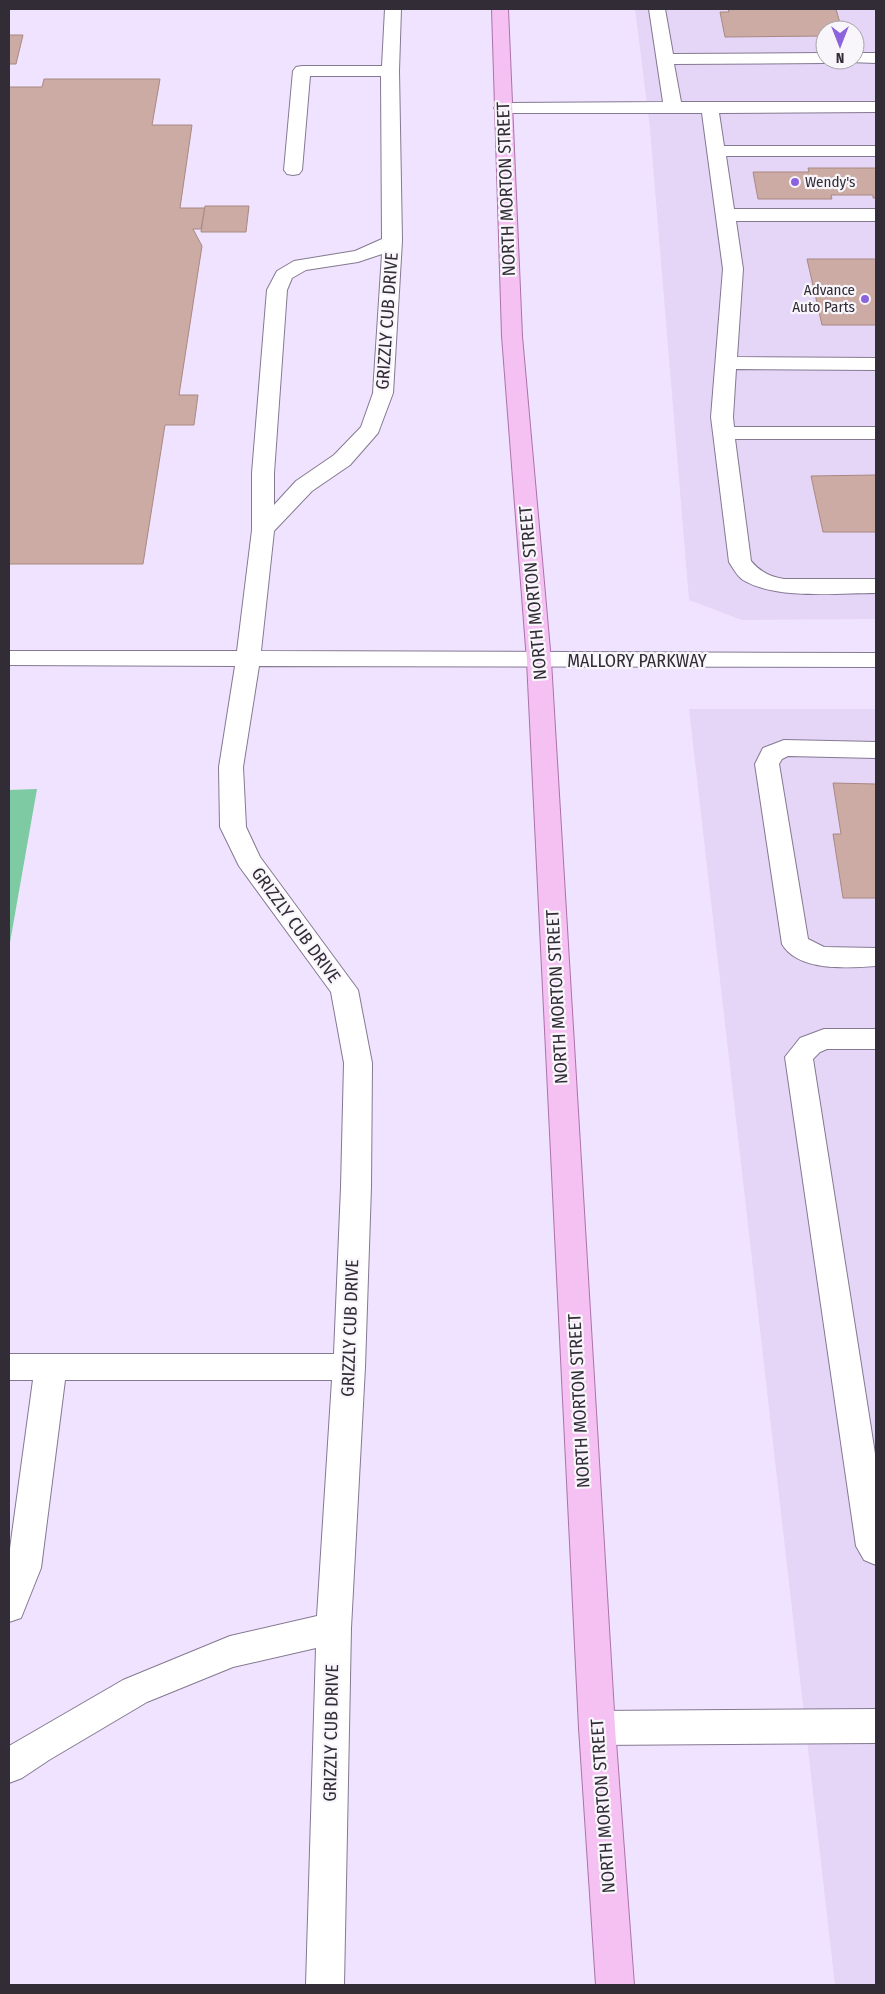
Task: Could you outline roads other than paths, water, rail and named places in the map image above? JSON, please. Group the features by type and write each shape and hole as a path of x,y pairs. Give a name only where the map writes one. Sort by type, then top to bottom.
{"main road":[{"name":"NORTH MORTON STREET","path":"500,9 512,336 539,661 597,1728 615,1985"}],"street":[{"name":"GRIZZLY CUB DRIVE","path":"325,1985 334,1628 349,1367 356,1196 358,1063 344,990 248,860 233,826 231,767 248,660 263,530 304,486 342,460 371,429 383,392 392,241 390,71 393,9"},
{"path":"657,9 673,108"},
{"path":"665,59 815,58"},
{"path":"293,170 302,71 390,71"},
{"path":"503,108 876,107"},
{"path":"710,108 733,269 723,392 724,433 740,562 749,574 767,583 784,586 876,586"},
{"path":"716,151 876,151"},
{"path":"724,215 876,215"},
{"path":"263,530 263,473 276,290 284,275 301,266 358,256 376,250 392,241"},
{"path":"726,363 876,364"},
{"path":"724,433 876,433"},
{"name":"MALLORY PARKWAY","path":"9,658 539,661 876,660"},
{"path":"876,750 784,748 772,754 767,764 795,944 806,952 820,957 876,957"},
{"path":"876,1039 824,1039 810,1045 799,1057 873,1546 876,1550"},
{"path":"9,1367 349,1367"},
{"path":"9,1607 24,1568 51,1367"},
{"path":"9,1766 36,1748 136,1691 230,1652 334,1628"},
{"path":"597,1728 876,1726"}],"place":[{"name":"Wendy's","path":"795,182"},
{"name":"Advance Auto Parts","path":"865,299"}]}
